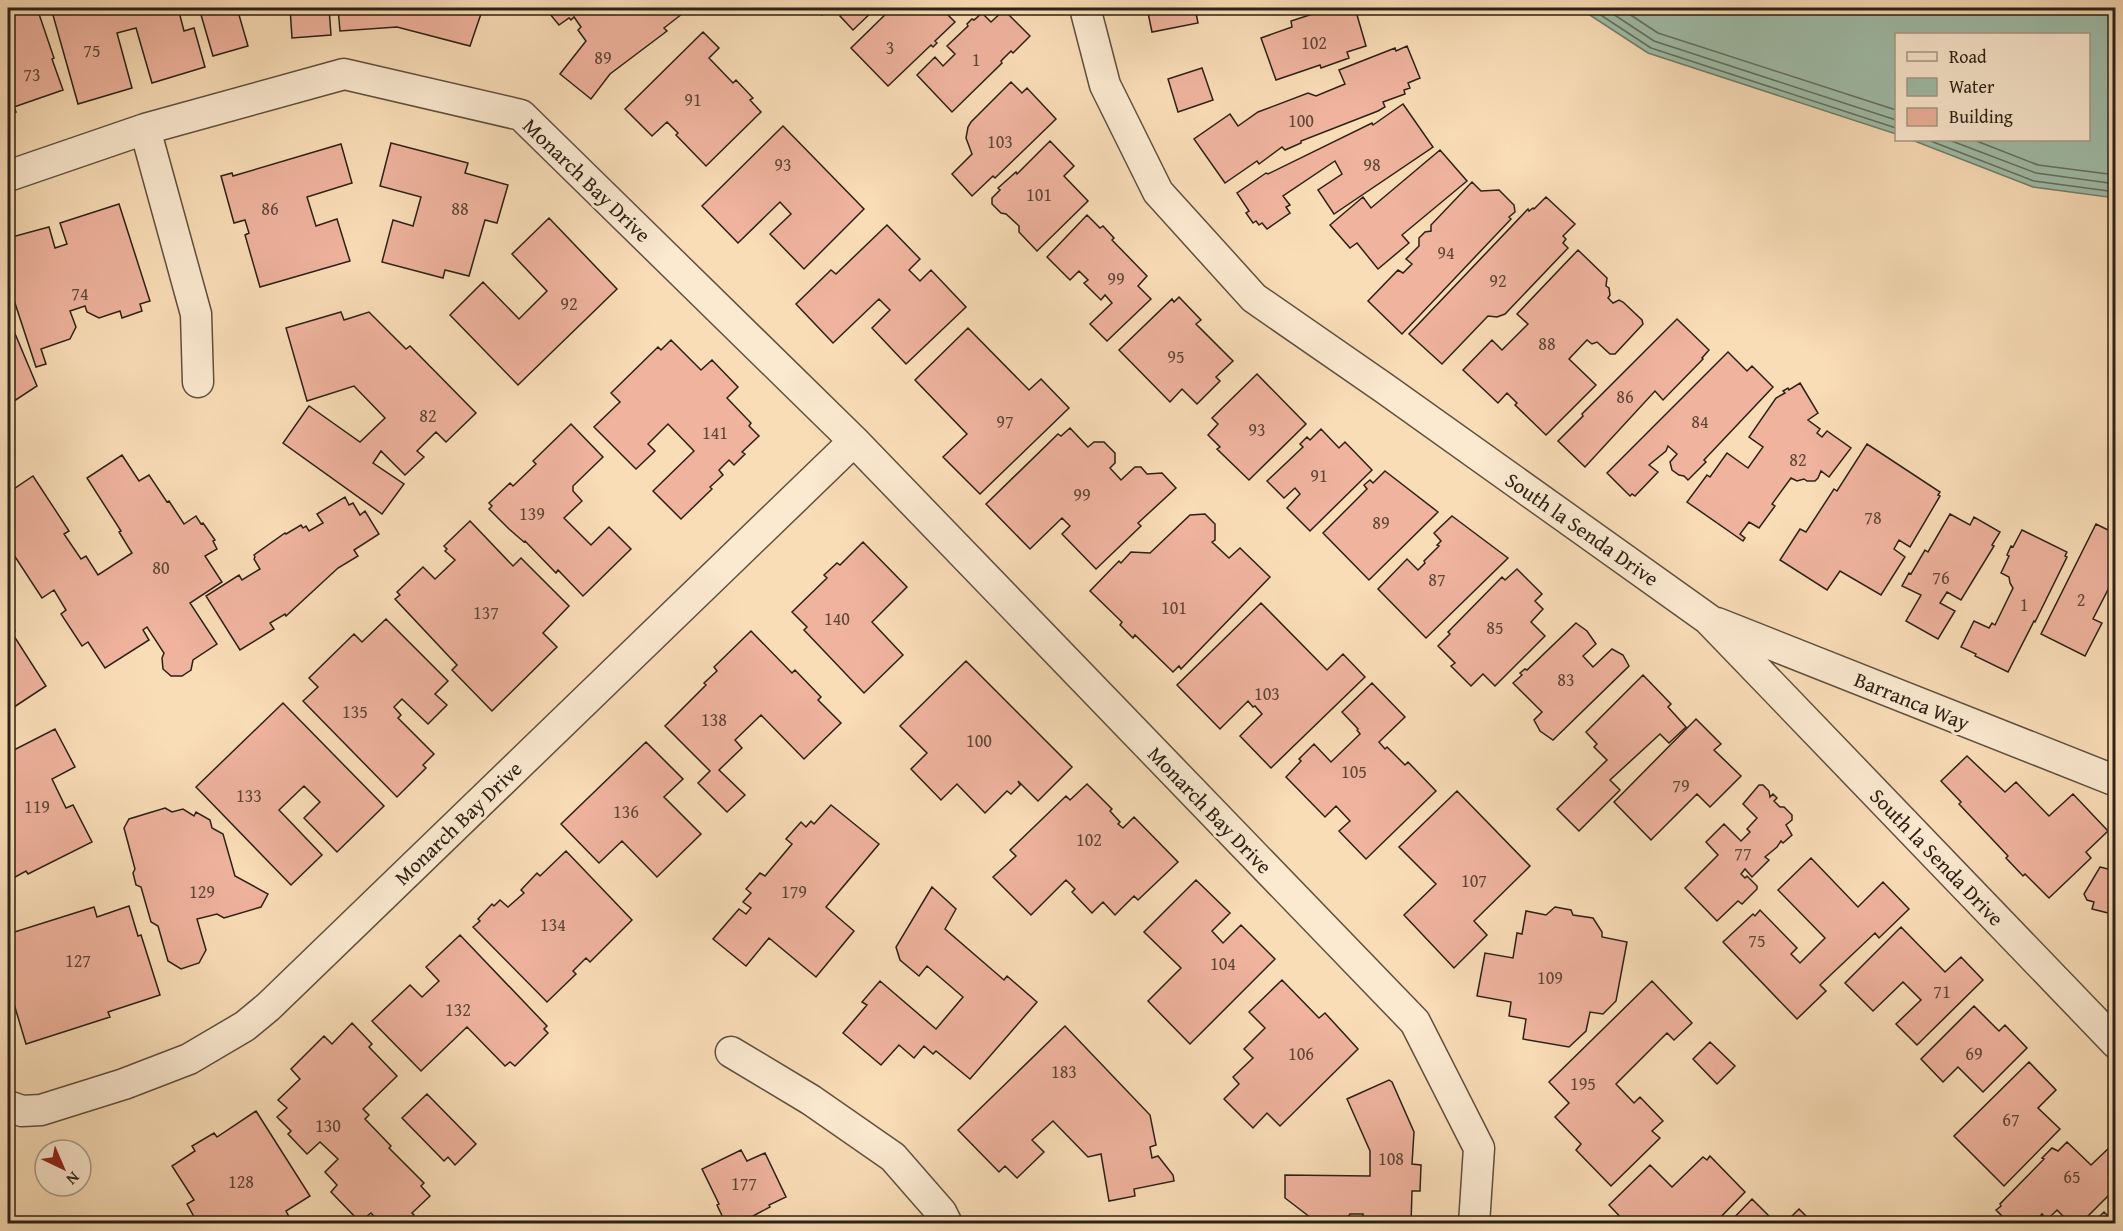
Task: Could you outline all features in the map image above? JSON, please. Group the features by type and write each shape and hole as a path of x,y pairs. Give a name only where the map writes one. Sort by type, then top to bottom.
{"street":[{"name":"South la Senda Drive","path":"1086,8 1105,85 1158,192 1254,298 1708,619 2115,1043"},
{"name":"Monarch Bay Drive","path":"8,176 145,129 344,74 521,115 854,441 1415,1022 1479,1148 1474,1224"},
{"path":"145,129 196,314 198,382"},
{"name":"Monarch Bay Drive","path":"8,1106 22,1111 41,1110 124,1084 189,1059 245,1026 268,1007 854,441"},
{"name":"Barranca Way","path":"1708,619 2115,781"},
{"path":"730,1052 811,1100 893,1157 941,1212 946,1224"}],"water":[{"path":"1579,8 2115,8 2115,198 2033,187 1915,141 2090,141 2090,33 1895,33 1895,134 1648,53"}],"building":[{"path":"37,8 63,90 14,107 16,112 8,115 8,17"},
{"path":"51,8 178,8 184,31 194,28 205,67 152,83 136,28 117,33 132,88 78,104"},
{"path":"199,8 237,8 248,46 213,56"},
{"path":"290,8 329,8 331,35 292,38"},
{"path":"338,8 483,8 470,46 397,27 340,31"},
{"path":"545,8 677,8 682,14 664,28 667,31 610,74 591,99 560,74 586,41 578,30 581,27 574,17 559,25"},
{"path":"815,8 830,8 822,15"},
{"path":"835,8 876,8 853,30"},
{"path":"892,8 947,8 944,11 955,22 935,41 937,43 933,47 931,45 888,86 851,48"},
{"path":"1147,8 1195,8 1198,23 1152,32"},
{"path":"1332,8 1355,8 1366,46 1347,52 1349,58 1276,80 1261,38 1292,27 1291,21 1325,10 1326,13 1333,11"},
{"path":"1004,10 1030,36 1013,53 1011,51 1001,61 1002,63 952,112 917,75 935,57 943,66 955,54 947,46 968,26 967,24 972,19 974,20 982,13 991,22"},
{"path":"703,32 719,48 709,58 733,83 736,80 753,98 750,100 761,112 706,166 676,135 678,133 667,122 652,136 625,109"},
{"path":"1407,46 1420,78 1408,83 1410,88 1404,90 1405,94 1383,102 1385,107 1378,111 1301,141 1285,150 1282,147 1259,164 1257,161 1225,183 1194,139 1230,114 1238,126 1258,112 1308,93 1316,96 1345,84 1339,70 1395,48 1396,51"},
{"path":"1202,68 1213,100 1178,112 1168,79"},
{"path":"1011,82 1022,93 1027,88 1056,119 995,178 993,176 972,196 952,174 972,154 966,138 968,127"},
{"path":"1403,104 1433,147 1334,214 1318,190 1342,174 1335,161 1283,196 1290,205 1286,207 1290,213 1267,229 1262,223 1259,225 1256,221 1253,223 1246,213 1249,211 1237,193 1266,173 1372,123 1373,125"},
{"path":"783,126 864,209 804,269 770,234 791,214 780,202 738,243 702,206"},
{"path":"1050,141 1074,166 1064,176 1088,201 1037,251 1019,232 1019,226 992,204 992,198 1000,190 998,188 1016,172 1017,174"},
{"path":"391,143 468,163 465,173 508,185 497,223 485,220 469,276 445,270 443,278 382,262 393,220 413,226 421,197 380,186"},
{"path":"341,144 352,183 307,197 316,226 337,219 350,261 260,287 245,235 249,233 245,220 234,223 221,176 232,173 233,176"},
{"path":"1440,150 1467,181 1402,235 1409,243 1378,269 1357,243 1350,248 1330,225 1363,197 1371,208"},
{"path":"1472,182 1481,191 1499,190 1514,205 1515,212 1509,217 1511,219 1402,334 1368,301 1398,270 1403,273 1412,264 1406,259 1419,246 1419,238 1425,232 1431,231 1431,225"},
{"path":"1546,197 1575,224 1563,236 1566,239 1563,243 1568,248 1505,314 1497,317 1488,316 1442,364 1409,334 1528,209 1529,211 1534,209"},
{"path":"119,204 150,301 140,304 142,311 122,318 120,311 99,318 87,312 85,306 70,311 76,327 70,339 41,349 46,364 36,367 8,286 8,238 49,227 55,248 67,244 60,223"},
{"path":"1087,215 1100,228 1103,226 1114,238 1112,240 1147,276 1138,286 1151,299 1107,341 1090,324 1112,303 1105,295 1101,300 1084,283 1088,280 1079,271 1070,280 1047,257"},
{"path":"549,218 617,289 518,385 450,315 483,282 519,319 547,291 512,254"},
{"path":"887,225 920,259 909,270 920,281 931,270 966,307 906,364 872,328 890,310 879,299 833,343 796,304 831,270 836,274"},
{"path":"1578,250 1607,278 1606,286 1609,288 1610,295 1608,298 1613,303 1619,300 1623,302 1642,320 1643,324 1615,354 1610,354 1597,342 1592,344 1587,340 1569,359 1596,385 1546,435 1515,405 1517,403 1507,393 1498,403 1463,370 1492,340 1502,350 1528,324 1517,314"},
{"path":"1179,297 1201,320 1196,324 1233,361 1216,377 1220,381 1197,404 1182,389 1170,402 1119,350 1172,299 1174,302"},
{"path":"341,312 344,320 369,312 406,349 410,346 476,413 446,442 436,432 417,451 424,457 405,475 381,451 373,463 404,484 382,514 283,443 309,406 360,442 385,418 354,386 307,401 286,328"},
{"path":"8,317 37,386 8,405"},
{"path":"1677,319 1709,350 1663,400 1655,391 1585,467 1558,441"},
{"path":"968,328 1029,390 1041,379 1069,408 980,494 943,457 967,434 915,380"},
{"path":"671,340 701,370 712,360 738,387 727,398 751,423 749,426 759,436 742,452 745,454 734,465 729,460 719,470 723,475 681,519 653,491 694,451 668,424 648,444 655,451 636,469 594,427 620,402 611,393 658,347 661,350"},
{"path":"1728,352 1747,371 1752,366 1773,387 1688,480 1672,470 1670,462 1677,454 1668,446 1666,451 1649,465 1658,472 1635,496 1632,494 1630,496 1607,473"},
{"path":"1257,374 1306,424 1249,480 1217,449 1220,447 1208,435 1218,424 1212,418"},
{"path":"1800,383 1818,413 1808,420 1820,429 1817,433 1822,437 1827,431 1851,448 1829,477 1821,471 1815,481 1804,479 1797,481 1791,478 1772,504 1775,506 1759,528 1749,522 1740,534 1745,538 1743,541 1687,502 1707,475 1710,477 1727,453 1748,468 1763,447 1749,437 1776,398 1785,393 1783,391"},
{"path":"571,424 603,457 573,486 573,491 582,501 564,518 591,545 609,527 631,549 583,596 558,570 556,573 489,509 492,506 489,503 510,483 513,486 536,464 533,461"},
{"path":"1070,428 1088,447 1094,442 1104,442 1115,453 1115,463 1110,468 1121,480 1135,467 1141,467 1147,474 1162,473 1176,488 1138,523 1141,526 1096,569 1062,534 1070,526 1062,518 1030,549 986,504 1058,434 1061,436"},
{"path":"1321,429 1339,448 1345,442 1372,470 1310,531 1287,508 1300,494 1295,488 1284,498 1267,481 1303,447 1300,444 1307,437 1310,440"},
{"path":"1867,444 1940,492 1938,495 1940,496 1910,547 1899,540 1894,549 1905,557 1881,595 1840,571 1827,590 1780,560 1800,529 1806,532 1834,489 1837,491"},
{"path":"122,455 139,481 149,475 184,524 196,516 215,540 213,541 217,549 205,556 222,582 190,603 217,644 193,660 191,670 182,676 171,676 163,669 164,653 147,627 143,630 149,640 105,668 88,642 82,646 61,614 66,610 54,590 42,598 8,546 8,493 33,476 69,531 64,534 81,559 86,556 98,575 132,553 119,532 121,531 87,478"},
{"path":"1385,471 1438,512 1369,580 1323,533 1367,489 1364,485 1370,480 1373,483"},
{"path":"345,497 349,505 353,503 360,515 365,511 379,534 354,550 358,556 338,568 286,616 285,614 270,623 274,629 240,650 206,596 239,575 242,580 260,569 254,555 285,533 301,525 303,528 306,526 309,531 323,523 317,514"},
{"path":"1205,514 1215,524 1215,540 1212,542 1229,558 1240,548 1270,577 1181,669 1179,666 1173,672 1135,635 1133,638 1120,625 1122,622 1090,591 1131,552 1150,553 1190,515"},
{"path":"1950,514 1970,525 1974,517 2000,532 1961,600 1947,592 1940,603 1955,611 1938,639 1906,621 1921,595 1902,586 1925,550 1928,552"},
{"path":"1452,516 1508,558 1426,638 1378,589 1407,559 1418,570 1439,546 1437,545 1441,541 1434,533"},
{"path":"470,521 513,566 521,558 569,606 543,633 557,647 492,711 452,670 457,665 395,599 400,595 397,592 423,567 435,579 455,560 445,551 447,549 444,546"},
{"path":"2096,524 2112,532 2116,526 2116,579 2114,578 2093,619 2102,623 2085,656 2041,634"},
{"path":"2022,530 2067,552 2065,556 2067,557 2008,672 1961,647 1974,621 1989,628 1992,623 1995,625 2013,588 2009,577 2001,573 2011,546 2013,547"},
{"path":"863,542 907,587 872,622 903,655 864,693 804,630 807,627 792,612 827,578 824,575 837,563 840,565"},
{"path":"1517,569 1542,594 1535,601 1543,609 1531,622 1545,636 1495,686 1483,674 1471,686 1451,666 1455,663 1438,646 1450,634 1448,632 1502,577 1505,580"},
{"path":"1261,603 1327,670 1343,654 1365,677 1271,768 1240,736 1262,714 1255,706 1253,707 1248,701 1220,729 1177,685"},
{"path":"8,619 15,631 12,633 46,686 8,711"},
{"path":"386,619 448,681 435,694 447,705 428,724 402,699 394,707 401,715 398,718 434,754 423,765 426,768 397,797 303,701 318,687 309,678 354,634 362,642"},
{"path":"1576,623 1587,631 1596,644 1583,656 1593,667 1612,649 1623,655 1629,666 1553,740 1540,731 1534,720 1542,712 1513,683 1522,675 1520,673 1527,670"},
{"path":"751,631 792,673 795,670 821,697 818,700 841,723 804,759 761,715 735,740 742,748 719,770 745,795 727,812 698,783 710,771 665,726 706,685 704,683 717,671 714,667"},
{"path":"966,661 1072,767 1038,801 1018,781 1020,785 1011,794 1007,791 985,813 957,784 941,800 911,769 927,753 900,726"},
{"path":"1643,675 1671,704 1668,707 1686,727 1669,743 1660,734 1610,780 1620,790 1579,831 1557,809 1607,760 1594,747 1597,744 1586,732"},
{"path":"1372,683 1405,717 1379,742 1405,765 1408,762 1436,791 1366,859 1339,831 1350,821 1336,806 1325,817 1286,777 1314,744 1331,762 1360,734 1342,712"},
{"path":"283,703 384,806 337,852 304,818 320,802 304,786 279,810 322,855 291,885 196,787"},
{"path":"1696,719 1721,744 1714,750 1741,776 1710,807 1697,794 1651,840 1614,802"},
{"path":"55,729 75,767 52,779 66,808 73,805 92,842 28,874 26,871 8,881 8,837 13,834 8,824 8,753"},
{"path":"646,742 683,779 664,797 701,834 657,877 622,841 599,863 561,824"},
{"path":"1967,756 2005,792 2016,782 2049,816 2073,794 2108,831 2086,852 2091,858 2049,898 2006,858 2008,856 1959,804 1961,802 1941,781"},
{"path":"1087,784 1112,809 1110,811 1120,822 1118,824 1123,828 1134,817 1178,862 1138,900 1134,896 1115,915 1103,902 1092,913 1072,892 1075,889 1066,880 1031,915 993,877 1016,856 1010,850 1066,796 1070,800"},
{"path":"1759,785 1763,785 1769,791 1770,797 1773,794 1777,798 1774,801 1792,815 1792,820 1786,825 1792,835 1783,843 1781,841 1765,857 1769,860 1752,877 1745,869 1741,874 1745,878 1747,876 1757,886 1757,889 1742,904 1738,901 1717,921 1685,888 1718,855 1706,842 1724,824 1741,841 1750,832 1747,829 1757,818 1743,804"},
{"path":"1457,791 1530,866 1474,921 1487,935 1454,968 1404,915 1436,884 1399,847"},
{"path":"831,805 879,844 826,907 854,931 816,977 769,938 746,966 713,939 739,909 746,914 751,908 743,902 751,893 746,889 760,873 765,876 792,844 786,839 801,822 806,827 811,821 814,824"},
{"path":"165,808 172,812 183,809 194,816 196,812 210,820 212,828 223,834 235,876 268,894 261,907 224,918 217,914 197,919 206,950 199,963 181,969 168,961 158,926 151,922 141,887 136,885 133,873 135,869 124,828 129,819"},
{"path":"566,851 632,920 590,962 586,958 573,971 576,974 547,1002 473,927 492,904 494,906 500,900 508,907 524,893 521,890 537,873 540,876"},
{"path":"1811,858 1858,907 1883,882 1909,909 1879,938 1875,933 1820,985 1826,991 1797,1019 1723,942 1760,910 1797,948 1791,954 1800,963 1825,938 1778,890"},
{"path":"2100,867 2116,871 2116,915 2092,909 2094,902 2087,900 2084,894"},
{"path":"1196,880 1230,913 1212,931 1223,943 1241,925 1275,959 1190,1044 1148,1001 1181,968 1144,932"},
{"path":"932,887 956,909 945,929 1004,980 1007,976 1037,1002 970,1079 936,1051 933,1054 924,1046 914,1058 899,1045 881,1065 843,1033 867,1005 862,1002 880,981 936,1029 963,997 927,966 919,976 900,960 896,947"},
{"path":"129,906 160,995 108,1012 110,1017 26,1044 8,984 8,934 94,907 97,917"},
{"path":"1555,907 1571,910 1573,915 1593,918 1602,932 1602,937 1627,942 1616,1001 1603,1014 1590,1012 1586,1031 1569,1047 1523,1039 1526,1019 1509,1016 1511,1002 1477,996 1485,953 1513,958 1517,933 1522,934 1526,911 1546,915"},
{"path":"1901,927 1945,972 1961,957 1983,980 1917,1045 1896,1024 1921,1000 1903,982 1873,1011 1845,983"},
{"path":"460,935 547,1026 544,1029 548,1033 515,1066 510,1062 505,1066 467,1027 421,1071 372,1021 410,985 422,997 439,981 426,967"},
{"path":"1282,980 1319,1018 1325,1013 1358,1049 1280,1126 1267,1113 1253,1128 1224,1099 1239,1084 1233,1077 1253,1058 1244,1049 1265,1028 1249,1012"},
{"path":"1652,981 1692,1023 1674,1040 1667,1033 1616,1084 1634,1103 1640,1097 1663,1121 1652,1131 1660,1138 1611,1186 1576,1150 1581,1144 1555,1117 1569,1103 1549,1082"},
{"path":"1974,1006 1999,1031 2005,1025 2027,1048 1983,1092 1958,1067 1943,1082 1921,1059"},
{"path":"352,1023 372,1044 369,1047 397,1076 363,1109 369,1115 365,1119 391,1146 389,1148 424,1183 421,1186 430,1196 412,1213 414,1215 405,1224 381,1224 371,1213 366,1217 371,1224 353,1224 358,1220 331,1192 337,1185 325,1172 338,1159 320,1142 307,1154 288,1134 291,1131 277,1117 287,1108 278,1100 300,1079 291,1069 324,1036 332,1044"},
{"path":"1065,1026 1150,1115 1156,1145 1150,1147 1152,1158 1158,1156 1173,1175 1174,1181 1134,1189 1135,1196 1109,1201 1101,1154 1088,1157 1053,1121 1032,1140 1044,1152 1017,1178 1005,1166 999,1172 958,1130"},
{"path":"1710,1042 1735,1066 1717,1084 1693,1059"},
{"path":"2029,1062 2056,1090 2038,1108 2060,1129 2004,1186 1954,1136"},
{"path":"1389,1080 1392,1082 1414,1132 1412,1164 1421,1165 1420,1191 1412,1191 1411,1224 1363,1224 1363,1214 1350,1214 1343,1224 1319,1224 1285,1198 1285,1175 1370,1176 1370,1151 1347,1099"},
{"path":"427,1094 476,1144 455,1165 448,1157 444,1161 402,1118"},
{"path":"256,1111 310,1196 286,1211 293,1224 198,1224 187,1204 194,1200 172,1166 195,1151 192,1146 214,1133 217,1137"},
{"path":"2067,1142 2091,1165 2110,1147 2116,1152 2116,1186 2112,1189 2114,1190 2080,1224 2071,1224 2057,1210 2047,1220 2042,1214 2033,1224 2010,1224 1996,1210 2001,1206 2000,1204 2052,1148 2058,1151"},
{"path":"741,1150 747,1161 765,1153 786,1197 738,1224 726,1224 702,1169"},
{"path":"1710,1156 1745,1192 1716,1222 1717,1224 1627,1224 1609,1205 1650,1165 1672,1187 1703,1157 1707,1160"},
{"path":"1752,1199 1771,1218 1766,1224 1728,1224"},
{"path":"1799,1209 1814,1224 1784,1224"},
{"path":"2104,1212 2116,1224 2092,1224"}]}
